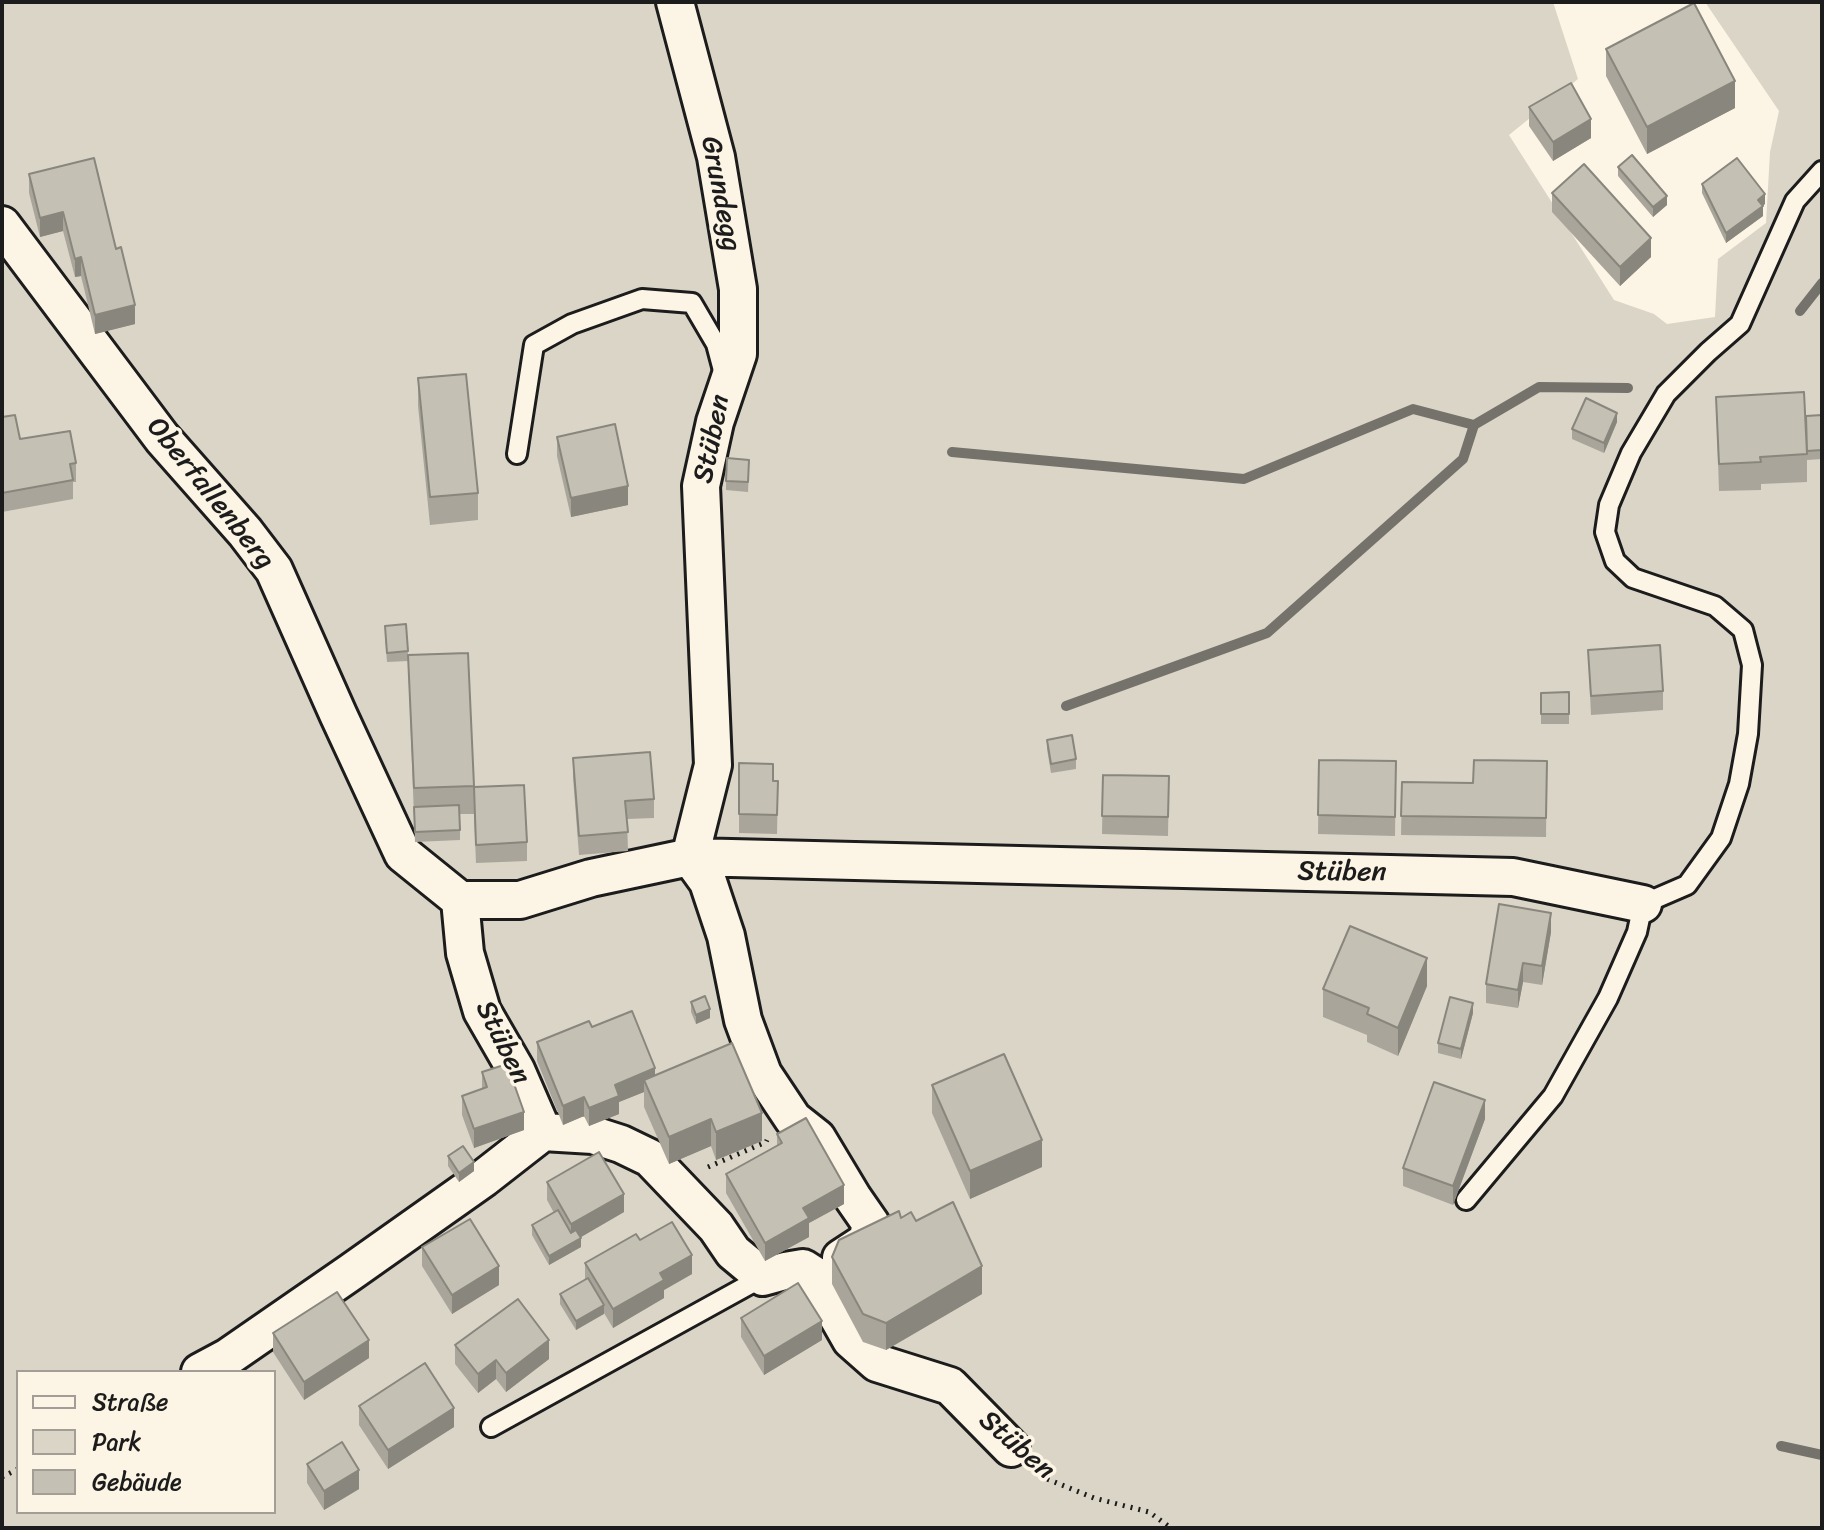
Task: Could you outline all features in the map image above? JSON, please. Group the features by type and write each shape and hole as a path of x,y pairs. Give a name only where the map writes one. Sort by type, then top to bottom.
{"street":[{"name":"Grundegg","path":"675,2 716,157 738,289 738,354 727,388"},
{"name":"Oberfallenberg","path":"2,225 162,438 245,532 274,570 403,854 460,900"},
{"name":"Stüben","path":"690,857 713,765 701,486 715,422 727,388"},
{"name":"Stüben","path":"543,1132 516,1070 482,1011 465,953 460,900 520,900 591,878 690,857 1513,877 1643,904"},
{"path":"204,1370 228,1357 351,1272 484,1178 543,1132 593,1135 650,1158 716,1227 733,1252 763,1277 803,1268 814,1275 867,1241 871,1224 817,1138 793,1119 763,1074 743,1020 726,936 708,882 690,857"},
{"name":"Stüben","path":"814,1275 851,1340 877,1363 950,1386 1011,1448"}],"lane":[{"path":"1466,1200 1553,1096 1608,998 1637,932 1643,904 1687,885 1721,838 1739,784 1748,734 1752,665 1743,630 1715,606 1633,578 1615,561 1605,532 1609,505 1631,453 1666,394 1740,324 1795,201 1822,171"},
{"name":"Stüben","path":"517,454 534,345 572,324 642,299 692,303 716,344 727,388"},
{"path":"491,1427 763,1277"}],"path":[{"path":"674,1181 766,1142 786,1110"},
{"name":"Stüben","path":"1011,1448 1047,1479 1094,1498 1149,1512 1171,1528"}],"green space":[{"path":"2,2 1553,2 1578,79 1509,135 1614,300 1654,314 1667,324 1715,317 1718,259 1766,223 1770,152 1779,111 1705,2 1822,2 1822,1528 2,1528"}],"building":[{"path":"1694,3 1735,81 1647,127 1606,49"},
{"path":"1571,83 1591,119 1553,142 1529,107"},
{"path":"1632,155 1667,196 1653,207 1618,167"},
{"path":"94,158 116,249 121,247 135,305 95,315 81,257 75,259 63,212 40,218 29,174"},
{"path":"1737,158 1765,194 1758,200 1763,206 1726,233 1702,184"},
{"path":"1584,164 1651,238 1620,267 1552,193"},
{"path":"466,374 478,493 430,497 418,378"},
{"path":"1804,392 1807,454 1760,457 1761,462 1719,464 1716,397"},
{"path":"1586,398 1617,413 1604,443 1572,429"},
{"path":"15,415 20,439 70,431 76,463 70,464 73,480 2,493 2,417"},
{"path":"1822,415 1822,450 1807,451 1806,416"},
{"path":"615,424 628,486 571,498 557,437"},
{"path":"727,458 749,460 748,482 726,481"},
{"path":"406,624 408,651 387,653 385,626"},
{"path":"1660,645 1663,691 1591,696 1588,650"},
{"path":"468,653 474,786 414,788 408,655"},
{"path":"1569,692 1569,714 1541,714 1541,693"},
{"path":"1072,735 1076,759 1051,764 1047,740"},
{"path":"650,752 654,799 625,801 628,832 579,836 573,758"},
{"path":"1319,760 1396,761 1395,817 1318,815"},
{"path":"1474,760 1547,761 1546,818 1401,816 1402,782 1473,783"},
{"path":"739,763 773,764 773,781 778,781 777,815 739,814"},
{"path":"1103,775 1169,776 1168,817 1102,816"},
{"path":"524,785 527,842 476,845 474,787"},
{"path":"459,805 460,830 415,832 414,807"},
{"path":"1499,904 1551,913 1542,966 1523,963 1518,990 1486,984"},
{"path":"1350,926 1427,958 1398,1028 1367,1014 1369,1008 1323,989"},
{"path":"705,996 710,1009 696,1015 691,1002"},
{"path":"1450,997 1473,1003 1461,1049 1438,1043"},
{"path":"632,1011 655,1068 615,1085 619,1096 589,1108 584,1097 563,1106 537,1042 589,1021 592,1027"},
{"path":"732,1043 762,1113 716,1132 711,1119 669,1137 644,1080"},
{"path":"1004,1054 1042,1140 970,1171 932,1085"},
{"path":"507,1064 524,1112 474,1129 462,1096 487,1087 482,1072"},
{"path":"1434,1082 1485,1100 1453,1186 1403,1168"},
{"path":"806,1118 844,1185 803,1208 809,1218 765,1243 726,1174 782,1143 777,1134"},
{"path":"463,1146 474,1162 459,1173 448,1156"},
{"path":"599,1152 624,1194 571,1224 547,1182"},
{"path":"953,1202 982,1266 886,1323 863,1314 832,1257 839,1240 899,1211 901,1218 911,1212 916,1221"},
{"path":"558,1210 571,1233 576,1230 581,1238 549,1256 532,1225"},
{"path":"470,1219 499,1266 452,1295 422,1247"},
{"path":"672,1222 692,1255 660,1273 664,1280 613,1309 585,1263 636,1234 640,1240"},
{"path":"588,1278 604,1305 576,1321 560,1294"},
{"path":"798,1283 822,1321 764,1356 741,1318"},
{"path":"337,1292 369,1340 304,1382 273,1333"},
{"path":"518,1299 549,1340 506,1373 496,1360 478,1374 455,1345"},
{"path":"425,1363 454,1408 388,1450 359,1406"},
{"path":"342,1442 359,1470 324,1491 307,1464"}],"waterway":[{"path":"1800,311 1822,283"},
{"path":"1066,706 1267,633 1463,459 1474,425 1539,387 1628,388"},
{"path":"952,452 1244,479 1413,409 1474,425"},
{"path":"1781,1446 1822,1455"}]}
